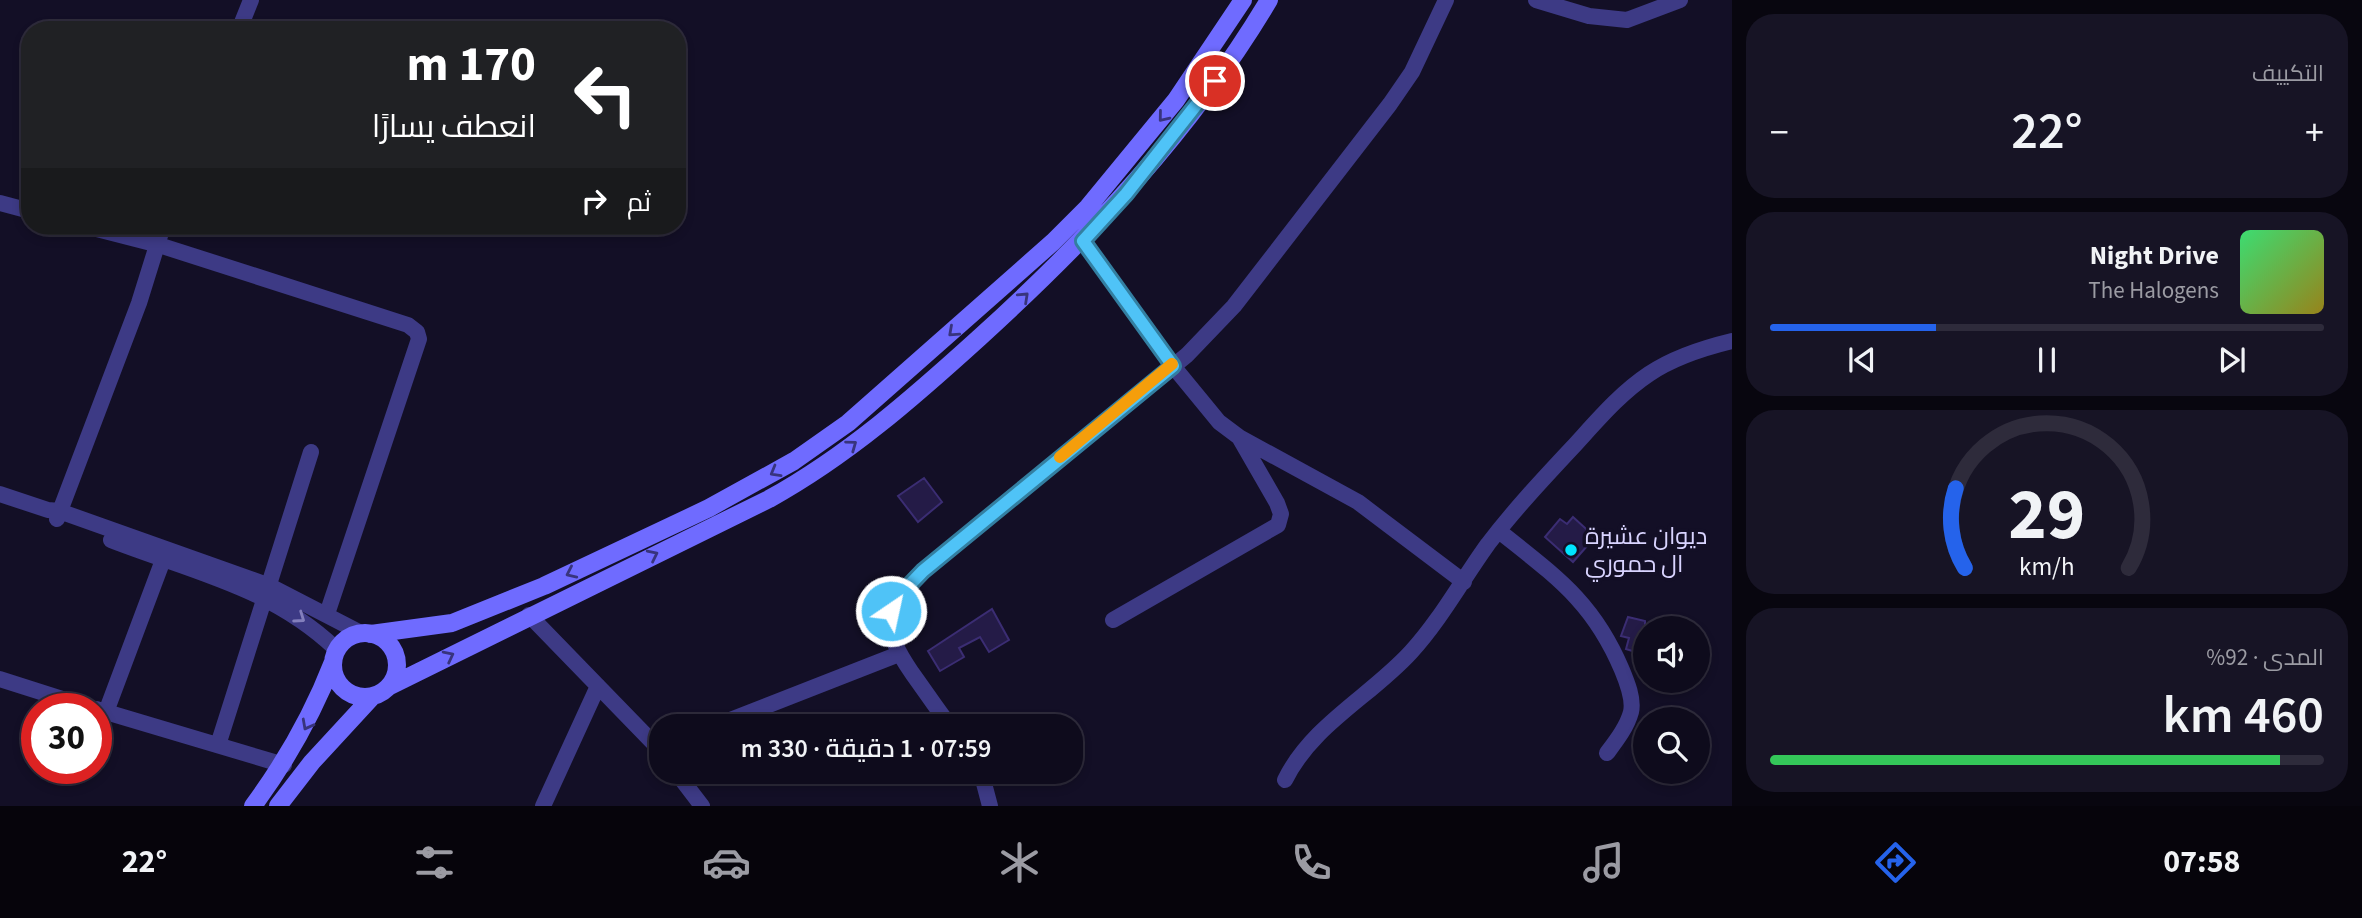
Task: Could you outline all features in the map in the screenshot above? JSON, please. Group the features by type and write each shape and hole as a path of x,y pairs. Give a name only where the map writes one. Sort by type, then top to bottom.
{"main road":[{"path":"253,806 284,765 315,710 343,642 366,633 452,623 544,586 709,508 794,461 848,423 1053,242 1088,207 1177,100 1243,0"},
{"path":"278,806 312,762 372,697 529,615 769,499 816,472 898,409 1083,241 1183,125 1231,59 1269,0"},
{"path":"366,633 388,643 396,660 397,670 388,687"},
{"path":"335,656 335,679 347,692 372,697"}],"street":[{"path":"243,21 251,0"},
{"path":"942,714 899,654 890,636 891,611 908,585 1173,366 1227,314 1391,104 1412,72 1446,0"},
{"path":"1536,0 1589,16 1627,20 1681,0"},
{"path":"0,203 21,209"},
{"path":"118,235 408,325 417,332 419,339 327,614"},
{"path":"54,513 161,235"},
{"path":"1083,241 1173,366 1219,422 1239,437 1358,502 1464,582"},
{"path":"1285,780 1294,761 1316,735 1386,679 1412,651 1499,531 1603,413 1649,373 1695,350 1732,341"},
{"path":"1113,620 1278,524 1280,514 1277,503 1239,437"},
{"path":"218,745 311,452"},
{"path":"0,494 327,614 366,633"},
{"path":"54,513 163,561 268,592 308,623 335,656"},
{"path":"1499,531 1584,603 1615,654 1628,683 1632,709 1626,725 1607,754"},
{"path":"106,693 163,561"},
{"path":"529,615 649,738"},
{"path":"746,714 899,654"},
{"path":"0,679 45,693"},
{"path":"543,806 598,687"},
{"path":"112,714 284,765"},
{"path":"685,784 702,806"},
{"path":"983,784 987,805"}],"building":[{"path":"924,478 942,502 918,522 898,496"},
{"name":"ديوان عشيرة ال حموري","path":"1573,517 1595,537 1573,562 1545,537 1560,519 1567,524"},
{"path":"992,609 1009,640 989,652 980,637 959,648 964,657 940,671 928,651"},
{"path":"1628,617 1633,618 1633,651 1626,649 1629,638 1621,636"}],"slow traffic":[{"path":"1060,457 1173,366 1172,364"}],"place":[{"name":"ديوان عشيرة ال حموري","path":"1571,550"}],"route":[{"path":"891,611 899,596 923,571 1055,460 1173,366 1083,241 1183,125 1215,81"}]}
